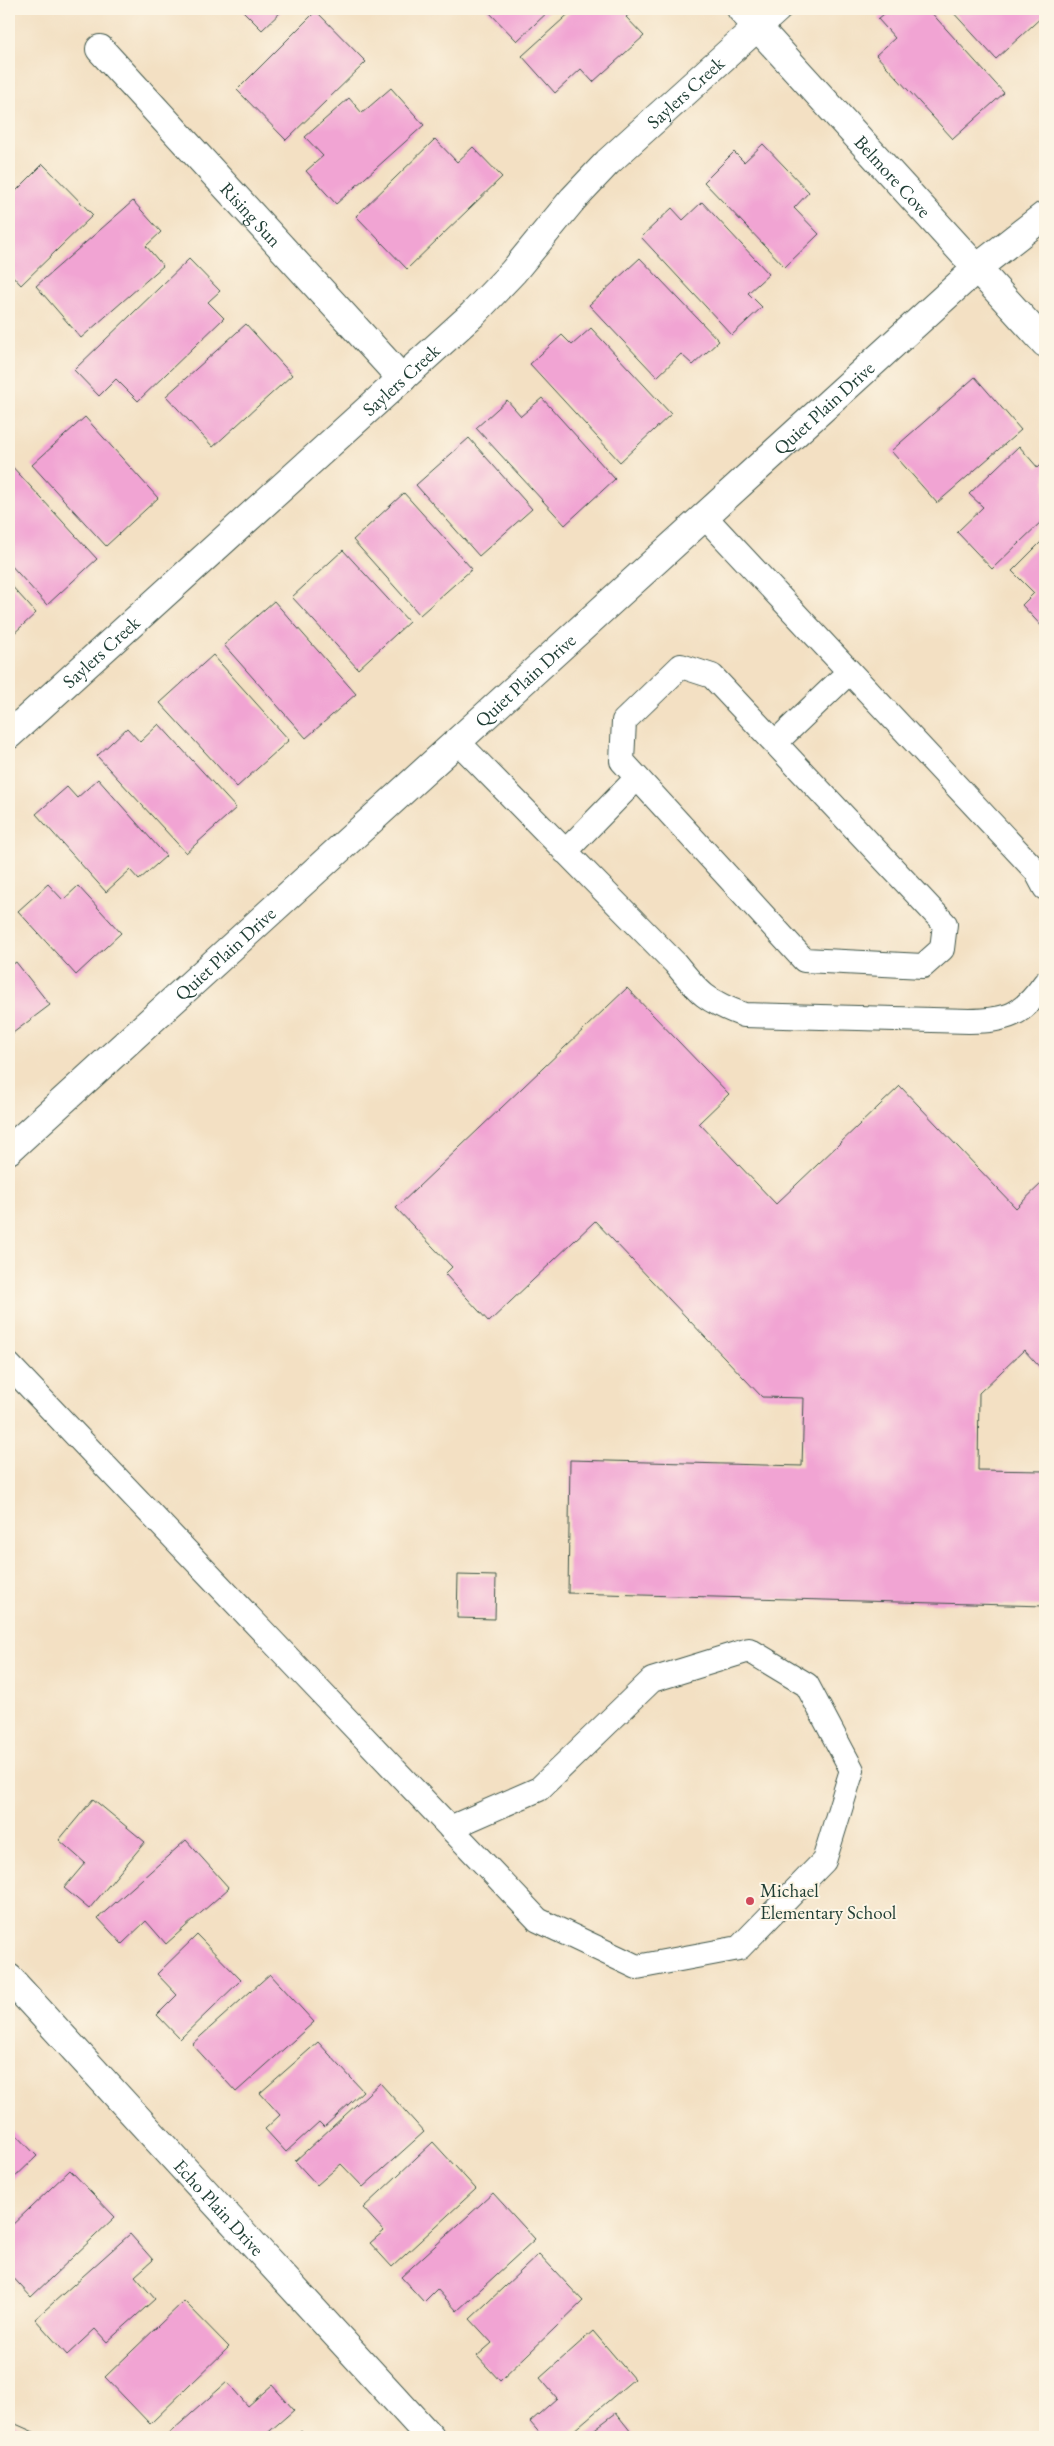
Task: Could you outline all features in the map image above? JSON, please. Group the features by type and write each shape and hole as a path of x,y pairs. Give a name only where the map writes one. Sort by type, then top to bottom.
{"street":[{"name":"Belmore Cove","path":"759,15 977,268 1045,343"},
{"name":"Saylers Creek","path":"9,735 480,307 513,272 573,199 608,162 759,15"},
{"name":"Rising Sun","path":"100,49 402,379"},
{"name":"Quiet Plain Drive","path":"9,1150 977,268 1045,215"},
{"name":"Echo Plain Drive","path":"9,1978 430,2437"}],"lane":[{"path":"704,516 1036,871 1045,888"},
{"path":"681,666 712,676 945,924 942,949 923,966 804,960 637,778 622,761 624,721 681,666"},
{"path":"776,743 849,672"},
{"path":"457,741 675,964 702,996 722,1007 744,1015 969,1022 998,1020 1018,1012 1036,995 1045,983"},
{"path":"565,852 637,778"},
{"path":"9,1365 450,1828 538,1920 638,1967 739,1948 824,1861 852,1770 807,1685 749,1650 652,1680 539,1789 450,1828"}],"building":[{"path":"241,9 284,9 262,30"},
{"path":"486,9 551,9 517,41"},
{"path":"574,9 635,9 626,17 644,36 593,82 581,69 555,93 522,56"},
{"path":"890,9 928,9 1004,93 953,139 876,55 895,38 878,19"},
{"path":"950,9 1044,9 1045,14 996,59"},
{"path":"316,11 366,62 286,140 237,90"},
{"path":"391,88 424,125 336,204 306,171 323,156 305,137 349,98 362,113"},
{"path":"435,139 457,162 473,147 502,177 407,269 356,216"},
{"path":"763,144 809,192 794,208 819,234 785,267 704,182 734,152 744,162"},
{"path":"43,164 93,215 21,285 9,272 9,198"},
{"path":"133,201 161,232 146,246 163,266 81,338 36,286"},
{"path":"702,202 769,274 748,293 762,307 732,335 641,237 672,208 683,220"},
{"path":"640,258 719,341 693,365 681,354 657,377 589,305"},
{"path":"189,259 220,291 208,302 224,318 138,401 116,379 99,396 74,370"},
{"path":"246,324 292,375 213,447 166,396"},
{"path":"591,328 671,414 620,462 530,364 562,335 572,345"},
{"path":"975,377 1021,430 937,503 891,451"},
{"path":"542,398 615,479 565,525 476,428 507,400 521,416"},
{"path":"85,417 158,498 106,546 32,465"},
{"path":"469,438 532,509 479,556 416,485"},
{"path":"1019,446 1038,468 1045,461 1045,518 992,569 957,532 983,507 969,494"},
{"path":"9,463 97,559 47,605 9,563"},
{"path":"404,493 472,569 420,615 353,540"},
{"path":"1045,538 1045,630 1022,605 1034,593 1012,571"},
{"path":"343,550 409,622 358,669 292,597"},
{"path":"9,583 36,613 9,638"},
{"path":"274,601 356,694 306,738 224,645"},
{"path":"213,655 289,740 237,787 160,703"},
{"path":"159,724 236,808 186,853 97,756 127,728 140,742"},
{"path":"98,779 166,856 139,880 130,870 106,892 36,814 67,787 77,798"},
{"path":"48,884 63,900 78,886 121,933 76,975 18,911"},
{"path":"16,962 50,1005 9,1036 9,967"},
{"path":"627,988 729,1094 699,1123 776,1204 900,1086 1016,1208 1045,1180 1045,1373 1024,1350 979,1393 978,1470 1045,1471 1045,1606 568,1593 570,1460 802,1466 804,1398 762,1397 595,1221 489,1322 445,1274 452,1267 396,1208"},
{"path":"458,1575 496,1576 495,1619 457,1618"},
{"path":"93,1799 145,1842 89,1909 64,1888 85,1863 59,1840"},
{"path":"186,1840 229,1888 166,1944 146,1921 122,1944 98,1918"},
{"path":"197,1935 241,1980 180,2039 157,2015 177,1995 157,1974"},
{"path":"270,1974 314,2022 236,2092 192,2044"},
{"path":"318,2042 363,2091 324,2127 319,2122 286,2152 265,2129 280,2115 260,2093"},
{"path":"380,2083 424,2132 363,2187 341,2164 317,2185 295,2161"},
{"path":"9,2127 37,2156 9,2183"},
{"path":"433,2142 476,2189 392,2267 370,2243 384,2231 363,2208"},
{"path":"70,2170 115,2217 31,2297 9,2273 9,2228"},
{"path":"493,2193 535,2239 457,2311 437,2289 424,2302 401,2277"},
{"path":"130,2234 153,2260 135,2276 155,2299 107,2342 95,2329 67,2355 35,2319"},
{"path":"539,2254 583,2301 500,2381 477,2356 492,2343 470,2319"},
{"path":"184,2301 229,2347 150,2424 105,2377"},
{"path":"593,2331 634,2379 566,2437 543,2437 530,2422 557,2398 540,2378"},
{"path":"227,2382 248,2406 272,2385 294,2410 263,2437 165,2437"},
{"path":"616,2413 635,2437 584,2437"},
{"path":"9,2421 45,2437 9,2437"},
{"path":"301,2431 307,2437 295,2437"}],"place":[{"name":"Michael Elementary School","path":"750,1901"}]}
